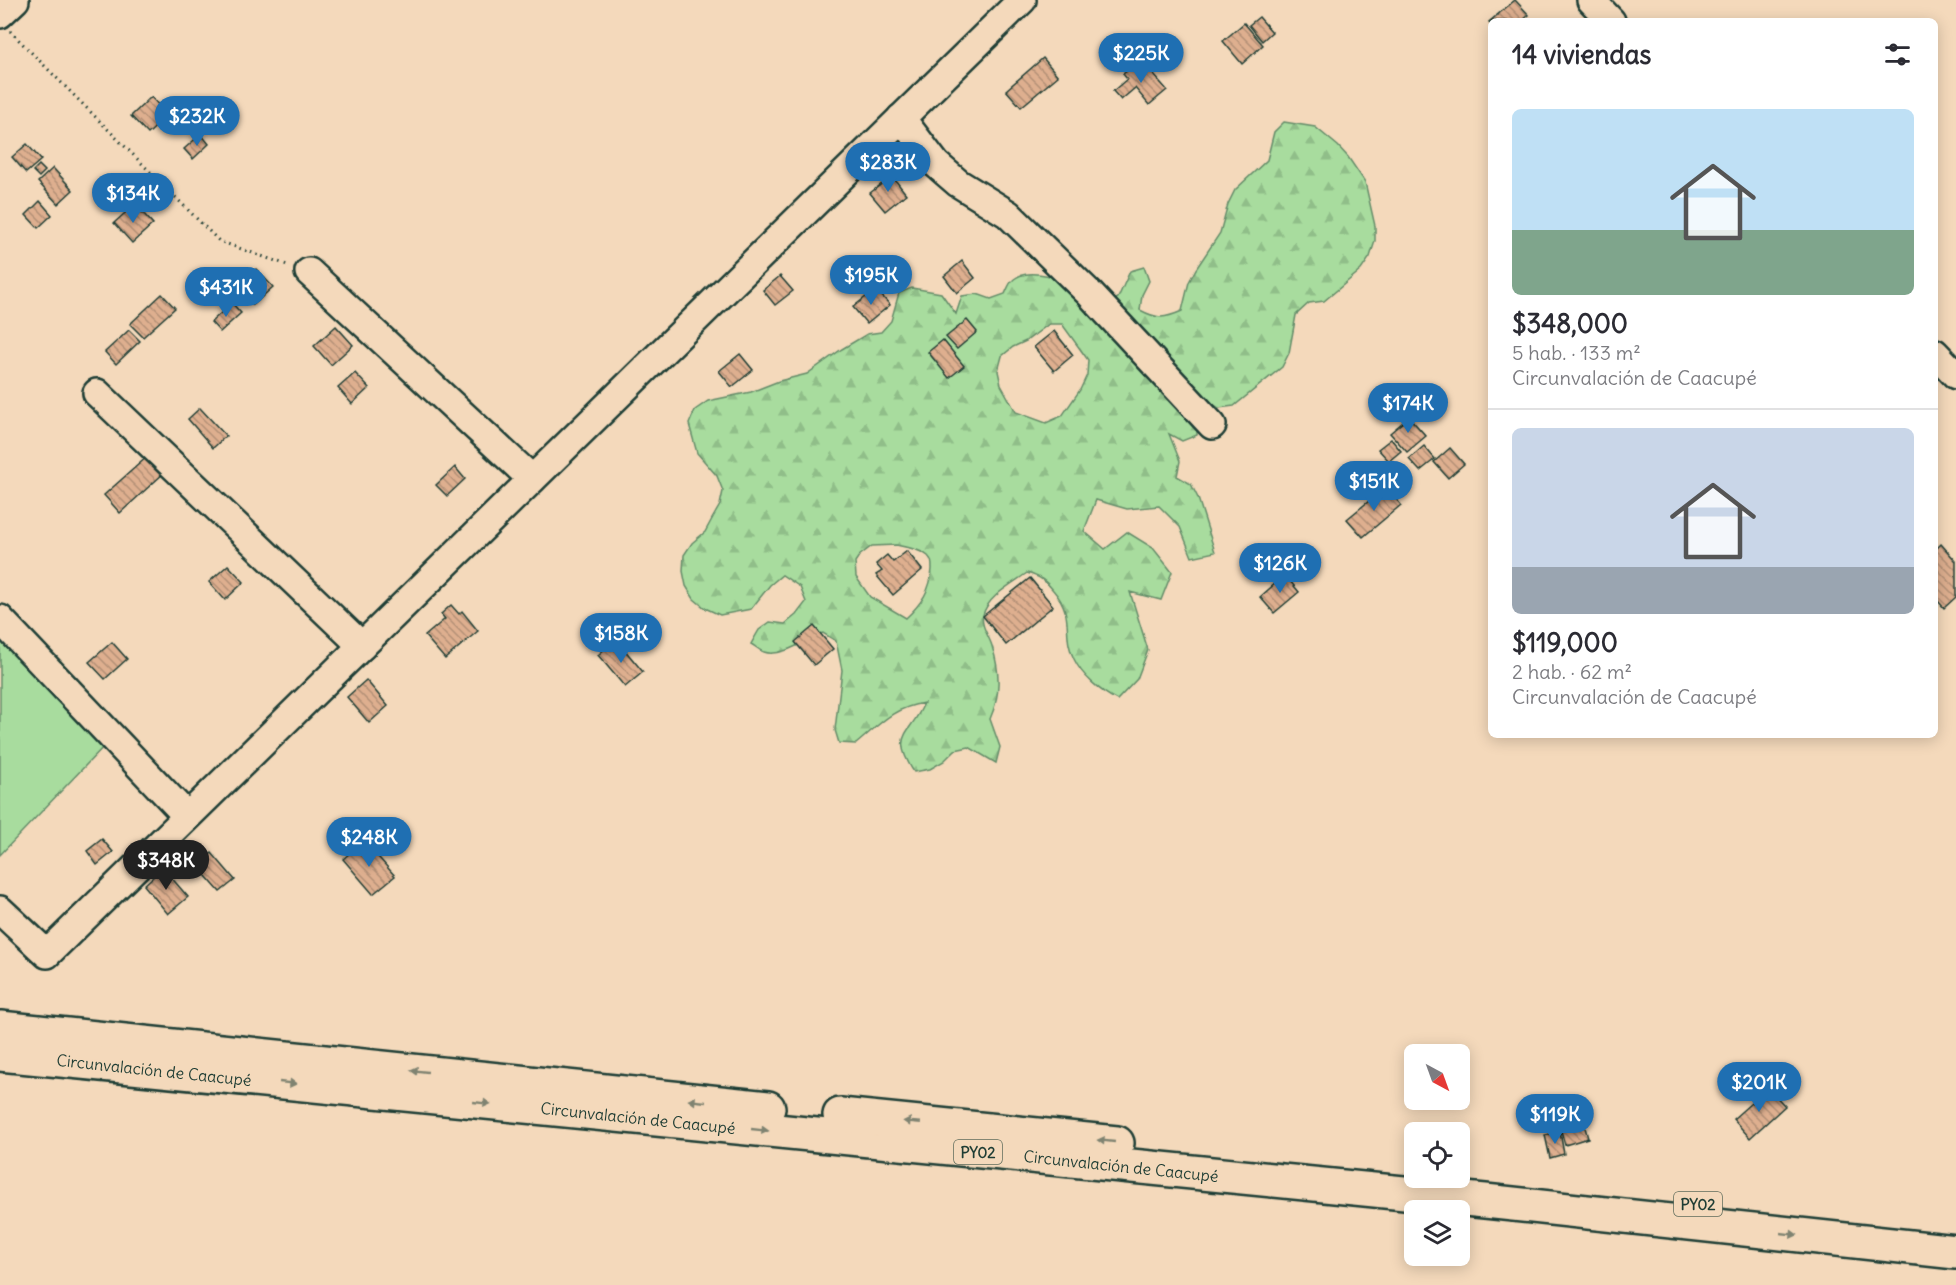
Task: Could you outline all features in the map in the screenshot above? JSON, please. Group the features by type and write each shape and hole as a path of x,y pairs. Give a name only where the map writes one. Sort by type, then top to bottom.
{"highway":[{"name":"Circunvalación de Caacupé","path":"0,1028 758,1107 1032,1133 1404,1174"},
{"name":"Circunvalación de Caacupé","path":"0,1054 1485,1201 1956,1252"},
{"name":"PY02","path":"1470,1181 1956,1230"}],"street":[{"path":"4,22 15,0"},
{"path":"0,910 47,954 1022,0"},
{"path":"1591,0 1608,18"},
{"path":"901,118 936,164 958,183 1008,214 1089,293 1212,425"},
{"path":"309,273 532,479"},
{"path":"1938,357 1956,375"},
{"path":"97,393 362,646"},
{"path":"0,619 187,816"}],"path":[{"path":"4,22 219,241 309,273"}],"green space":[{"path":"1284,122 1315,127 1338,146 1365,182 1375,226 1375,241 1370,257 1361,270 1324,301 1309,303 1296,315 1289,353 1282,367 1234,406 1219,408 1154,372 1167,398 1182,392 1197,419 1197,435 1182,441 1169,434 1180,461 1177,476 1191,484 1198,498 1215,552 1192,557 1180,527 1159,506 1127,509 1096,500 1084,531 1105,549 1127,532 1153,548 1172,572 1161,600 1130,592 1148,650 1137,679 1117,700 1092,683 1077,665 1070,650 1066,617 1060,599 1045,581 1027,573 995,596 986,608 982,619 992,646 998,674 998,692 990,719 1000,747 996,763 969,747 955,750 944,761 930,769 914,772 903,750 903,742 924,703 895,713 856,744 839,743 835,730 842,670 836,641 823,633 794,647 771,653 762,651 751,644 759,630 770,622 785,624 796,615 806,602 800,587 782,575 770,585 751,609 720,615 705,608 694,599 686,586 683,571 684,555 692,543 705,532 720,505 723,491 717,476 697,453 689,424 695,410 708,401 751,392 779,381 807,374 867,334 881,332 891,321 899,293 912,288 941,293 956,314 962,296 977,294 991,299 1005,294 1011,282 1018,276 1045,275 1082,285 1098,309 1118,298 1130,271 1144,267 1149,281 1142,295 1140,310 1161,317 1182,311 1189,282 1220,233 1228,204 1235,190 1267,160 1274,132","holes":["1049,324 1062,324 1088,360 1087,375 1080,390 1062,416 1046,423 1016,412 1001,385 998,371 1002,356","896,545 921,552 928,556 932,564 927,590 921,602 906,618 870,597 856,577 855,562 859,556 872,546"]},
{"path":"0,641 107,743 0,855"}],"building":[{"path":"1515,0 1529,15 1526,18 1494,18"},
{"path":"1259,17 1272,32 1262,41 1249,25"},
{"path":"1244,23 1263,45 1242,64 1223,41"},
{"path":"1043,58 1058,76 1021,107 1006,90"},
{"path":"1141,60 1167,90 1149,105 1135,88 1121,100 1113,91 1127,79 1123,74"},
{"path":"151,97 168,115 148,134 131,116"},
{"path":"201,134 209,144 193,159 184,149"},
{"path":"27,144 41,160 26,173 12,157"},
{"path":"39,165 45,171 39,177 33,171"},
{"path":"53,168 73,190 58,204 38,182"},
{"path":"892,176 906,194 885,211 870,193"},
{"path":"40,201 52,215 38,228 26,215"},
{"path":"135,204 153,224 132,243 114,223"},
{"path":"962,261 975,278 957,293 944,276"},
{"path":"256,269 273,287 253,305 236,287"},
{"path":"780,276 793,291 775,305 763,290"},
{"path":"876,289 890,305 867,324 853,307"},
{"path":"162,294 175,308 143,337 130,324"},
{"path":"232,303 241,313 220,332 211,322"},
{"path":"967,320 977,332 957,349 946,337"},
{"path":"336,326 353,345 331,365 314,346"},
{"path":"129,330 140,341 116,364 105,352"},
{"path":"1054,331 1073,355 1054,371 1034,347"},
{"path":"943,340 964,366 949,378 928,352"},
{"path":"740,354 753,370 732,387 719,371"},
{"path":"355,373 369,388 352,404 338,388"},
{"path":"200,408 226,436 213,448 188,419"},
{"path":"1409,417 1426,436 1407,452 1390,433"},
{"path":"1391,439 1401,451 1389,461 1378,449"},
{"path":"1424,446 1435,459 1420,471 1409,459"},
{"path":"1450,448 1464,464 1448,478 1434,462"},
{"path":"148,456 164,473 120,513 104,495"},
{"path":"455,467 465,479 447,496 436,485"},
{"path":"1386,487 1401,505 1363,537 1347,519"},
{"path":"1941,544 1956,561 1956,597 1944,608 1938,601 1938,547"},
{"path":"907,551 922,570 893,595 876,575 882,571 876,564 887,555 893,562"},
{"path":"228,565 244,582 225,600 209,582"},
{"path":"1285,575 1299,592 1274,613 1260,597"},
{"path":"1030,578 1053,606 1006,645 983,616"},
{"path":"451,605 459,614 462,611 478,631 445,659 425,636 445,619 441,614"},
{"path":"814,626 833,649 814,665 795,642"},
{"path":"112,642 127,659 105,679 89,662"},
{"path":"619,643 643,672 625,687 598,655 608,646 611,650"},
{"path":"366,680 388,706 369,723 347,697"},
{"path":"102,839 113,852 97,865 87,851"},
{"path":"364,841 395,876 373,894 343,859"},
{"path":"212,853 235,880 220,892 197,866"},
{"path":"163,868 188,897 168,914 144,885"},
{"path":"1768,1088 1785,1106 1750,1138 1733,1119"},
{"path":"1578,1103 1588,1138 1565,1145 1555,1109"},
{"path":"1560,1132 1564,1154 1550,1158 1545,1135"}]}
